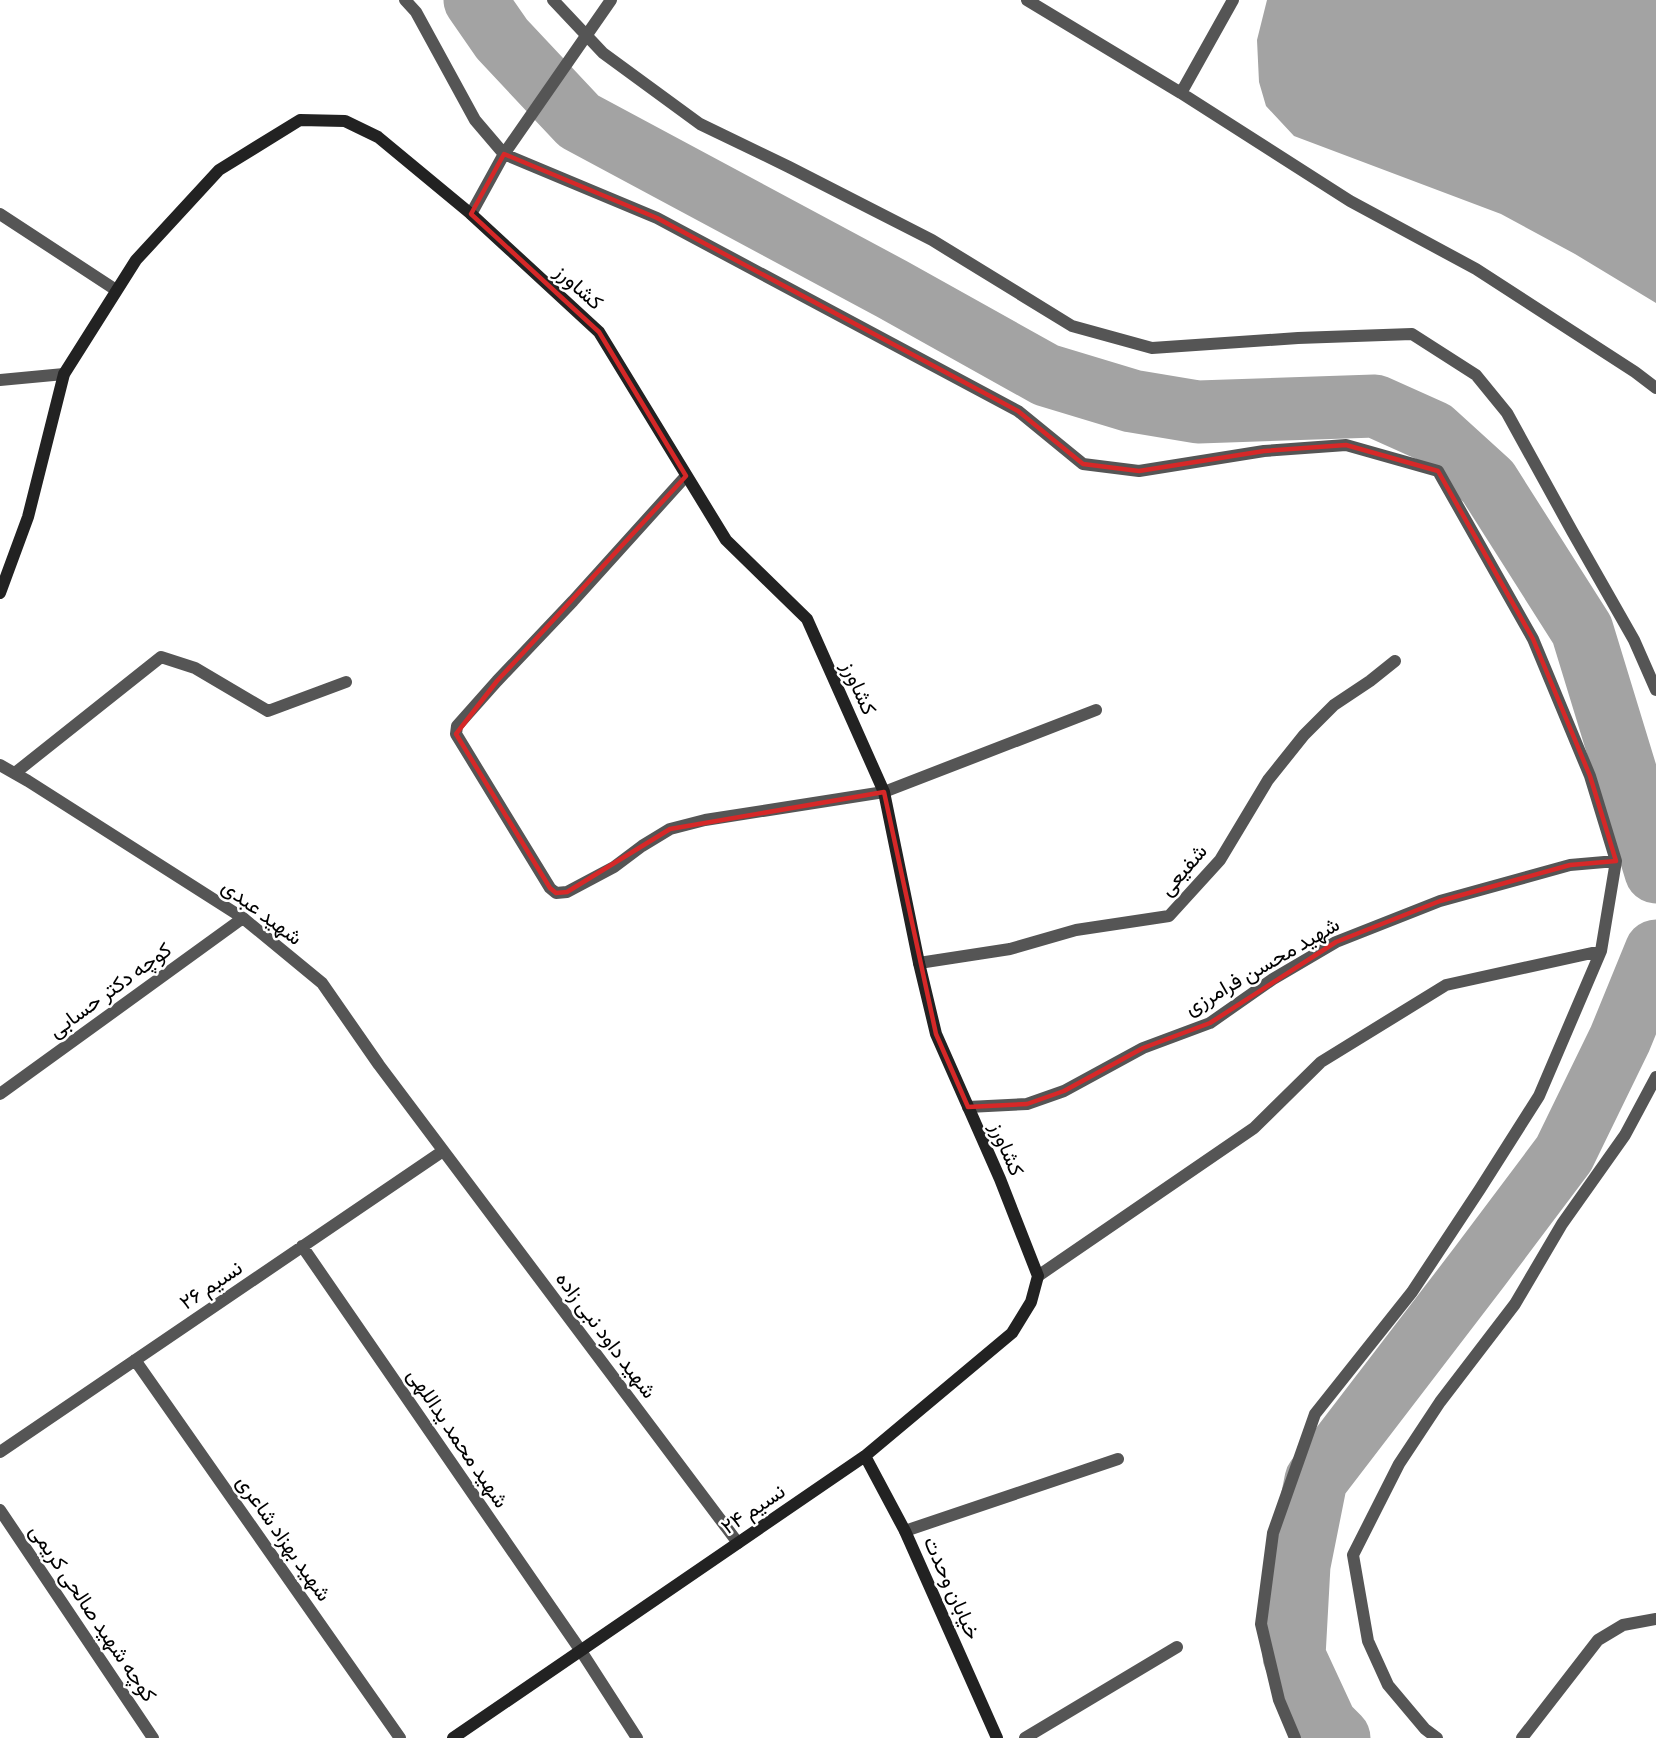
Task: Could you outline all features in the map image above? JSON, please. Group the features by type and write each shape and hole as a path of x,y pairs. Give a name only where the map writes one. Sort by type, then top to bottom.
{"street":[{"path":"405,0 416,12 476,120 504,154 657,218 1018,411 1083,464 1139,471 1263,451 1346,445 1438,471 1533,639 1590,776 1616,861 1601,951 1539,1096 1412,1292 1315,1414 1273,1533 1261,1624 1279,1700 1295,1738"},
{"path":"554,0 603,53 700,124 932,240 1072,326 1152,348 1298,338 1412,334 1476,375 1507,413 1634,640 1656,690"},
{"path":"471,214 504,154 611,0"},
{"path":"1027,0 1181,93 1350,201 1476,270 1635,372 1656,388"},
{"path":"1181,93 1233,0"},
{"name":"کشاورز","path":"0,593 28,518 64,374 135,260 219,170 300,120 345,121 378,136 471,214 599,332 726,540 807,619 884,792 936,1034 1000,1179 1038,1276"},
{"path":"0,214 116,290"},
{"path":"0,380 64,374"},
{"path":"686,476 458,726 456,734 550,888 556,893 567,892 614,867 670,829 705,820 884,792 1096,710"},
{"path":"15,773 160,657 195,668 268,711 346,682"},
{"name":"شفیعی","path":"919,963 1010,949 1076,930 1168,916 1220,860 1268,780 1304,735 1334,705 1395,661"},
{"name":"شهید عبدی","path":"0,765 243,918 322,983 443,1151"},
{"name":"شهید محسن فرامرزی","path":"968,1107 1027,1104 1064,1091 1143,1048 1210,1023 1273,979 1336,942 1440,901 1570,865 1616,861"},
{"name":"کوچه دکتر حسابی","path":"0,1094 243,918"},
{"path":"1038,1276 1254,1128 1321,1062 1446,985 1601,951"},
{"path":"1437,1738 1425,1729 1388,1685 1376,1659 1368,1641 1353,1555 1399,1464 1440,1402 1515,1304 1562,1224 1625,1135 1656,1077"},
{"name":"نسیم ۲۶","path":"0,1452 443,1151"},
{"name":"شهید داود نبی زاده","path":"443,1151 738,1543"},
{"name":"شهید محمد یداللهی","path":"302,1246 581,1651 637,1738"},
{"name":"نسیم ۲۴","path":"453,1738 866,1455 1012,1333 1031,1302 1038,1276"},
{"name":"شهید بهزاد شاعری","path":"135,1360 400,1738"},
{"name":"خیابان وحدت","path":"866,1455 905,1531 997,1738"},
{"path":"905,1531 1118,1458"},
{"name":"کوچه شهید صالحی کریمی","path":"0,1510 153,1738"},
{"path":"1522,1738 1598,1640 1623,1625 1656,1619"},
{"path":"1024,1738 1177,1647"}],"highlighted area":[{"path":"504,154 657,218 1018,411 1083,464 1139,471 1264,451 1346,445 1438,471 1533,639 1590,776 1616,861 1570,865 1440,901 1336,942 1210,1023 1143,1048 1064,1091 1027,1104 968,1107 936,1034 884,792 670,829 567,892 556,893 550,888 456,734 497,681 686,476 599,332 471,214"}],"shaded area":[{"path":"1267,0 1656,0 1656,303 1575,254 1501,214 1294,136 1266,106 1259,82 1257,40"}],"waterway":[{"path":"475,0 502,39 579,121 892,289 1046,375 1132,401 1198,412 1375,406 1433,432 1488,482 1582,630 1656,872"},
{"path":"1339,1738 1326,1725 1294,1656 1299,1565 1316,1480 1564,1154 1620,1039 1656,951"}]}
